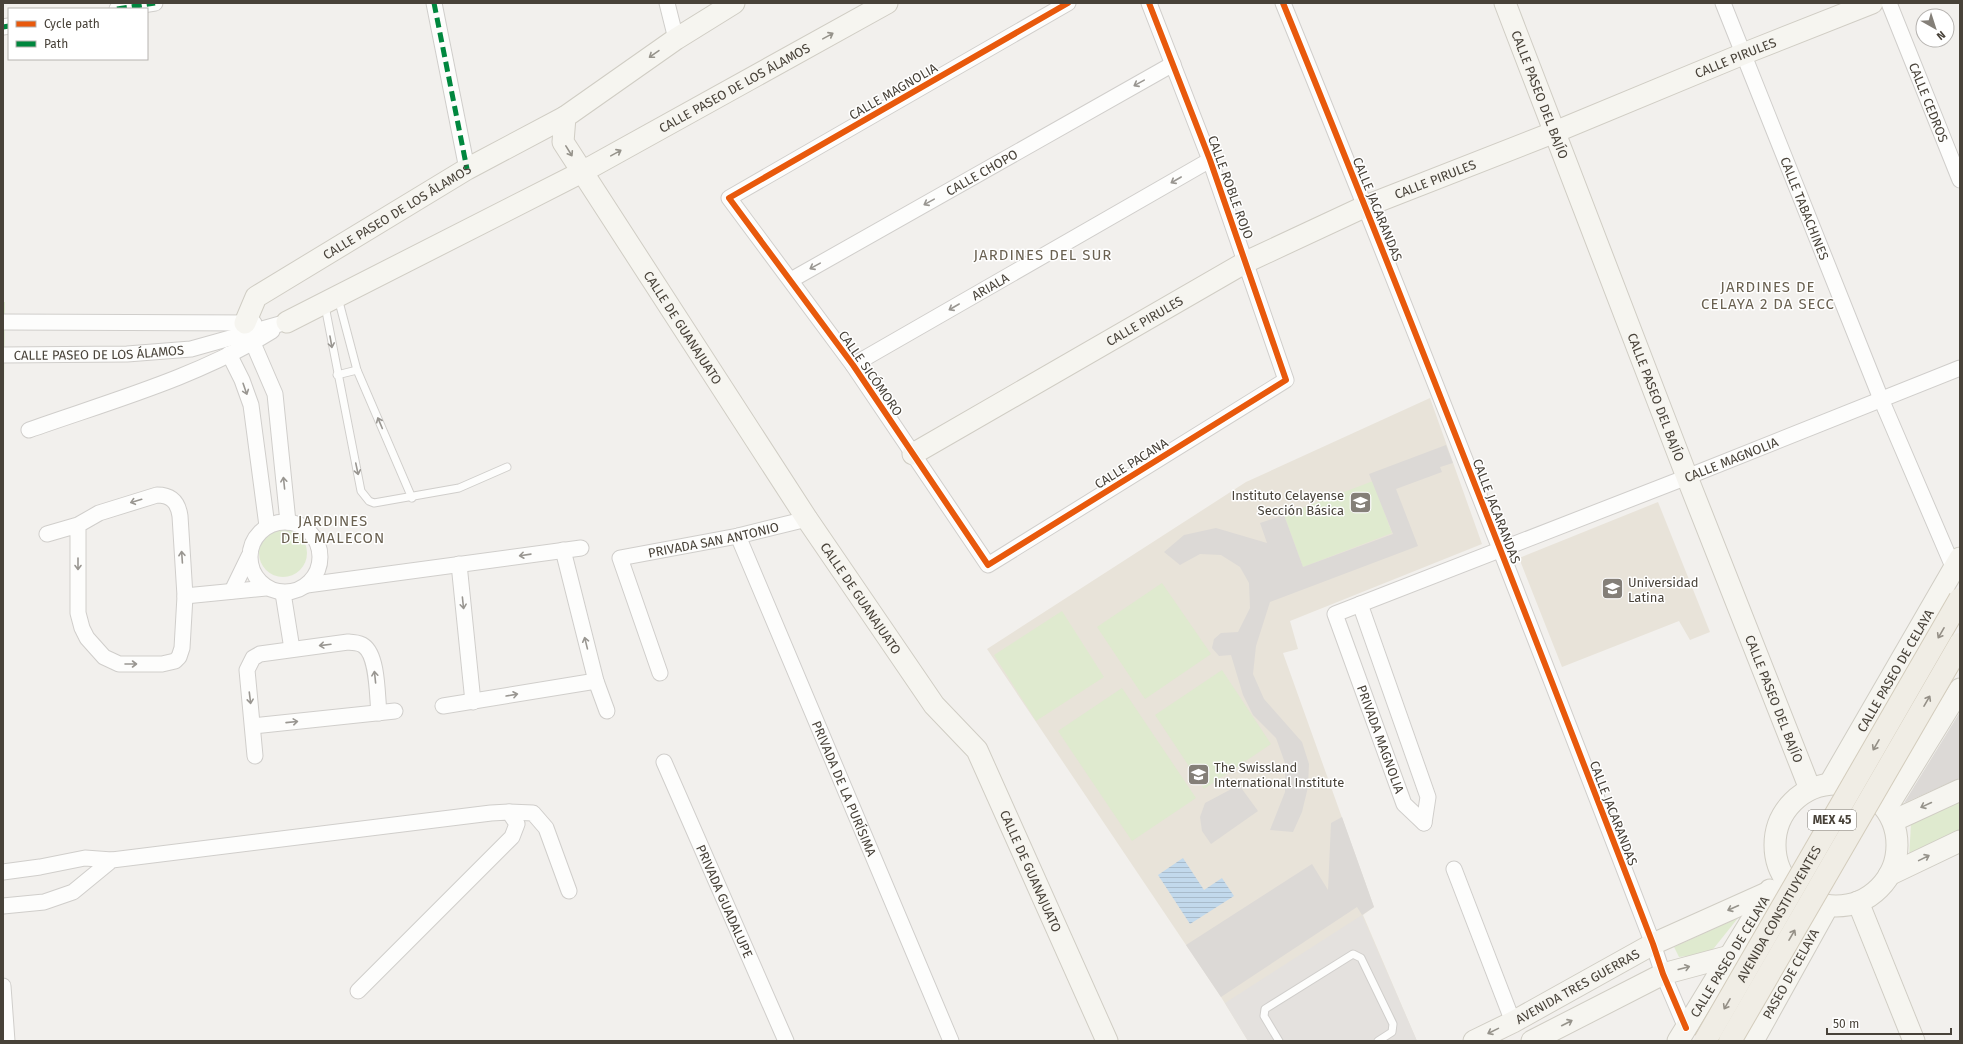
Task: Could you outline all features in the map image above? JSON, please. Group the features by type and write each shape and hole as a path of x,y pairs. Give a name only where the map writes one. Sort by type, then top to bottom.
{"main road":[{"name":"CALLE PASEO DE LOS ÁLAMOS","path":"245,324 256,298 467,169 565,117 701,22 734,3"},
{"name":"CALLE PASEO DE LOS ÁLAMOS","path":"287,322 582,172 887,3"},
{"name":"CALLE PASEO DEL BAJÍO","path":"1505,3 1687,477 1810,789"},
{"name":"CALLE PIRULES","path":"913,454 1246,262 1366,206 1555,132 1743,54 1872,3"},
{"path":"565,117 563,142 582,172"},
{"name":"CALLE DE GUANAJUATO","path":"582,172 807,519 934,705 977,750 1107,1041"},
{"name":"CALLE PASEO DE CELAYA","path":"1830,783 1957,563"},
{"name":"AVENIDA CONSTITUYENTES","path":"1705,1041 1960,599"},
{"name":"AVENIDA CONSTITUYENTES","path":"1730,1041 1960,644"},
{"path":"1890,815 1932,735 1960,689"},
{"path":"1883,692 1892,706 1904,718 1932,735"},
{"path":"1830,783 1846,784 1862,788 1875,797 1890,815 1897,839 1896,858 1889,875 1876,891 1858,902 1843,906 1828,906 1813,902 1800,895 1789,885 1781,873 1775,854 1775,834 1777,828 1782,816 1793,800 1810,789 1830,783"},
{"path":"1890,815 1960,790"},
{"path":"1889,875 1960,841"},
{"name":"CALLE PASEO DE CELAYA","path":"1682,1035 1781,873"},
{"name":"AVENIDA TRES GUERRAS","path":"1474,1041 1513,1022 1653,944 1769,892"},
{"path":"1858,902 1914,1041"},
{"name":"PASEO DE CELAYA","path":"1753,1041 1828,906"},
{"name":"AVENIDA TRES GUERRAS","path":"1532,1041 1663,974 1730,956"}],"street":[{"path":"123,8 155,3"},
{"path":"434,3 467,169"},
{"path":"667,3 676,39"},
{"path":"701,22 716,3"},
{"name":"CALLE MAGNOLIA","path":"729,198 1068,3"},
{"name":"CALLE ROBLE ROJO","path":"1149,3 1210,160 1286,380"},
{"name":"CALLE JACARANDAS","path":"1283,3 1366,206 1501,549 1653,944 1682,1035"},
{"name":"CALLE TABACHINES","path":"1723,3 1881,399 1957,563"},
{"name":"CALLE CEDROS","path":"1889,3 1960,180"},
{"name":"CALLE CHOPO","path":"791,280 1173,64"},
{"name":"ARIALA","path":"853,365 1210,160"},
{"name":"CALLE SICÓMORO","path":"729,198 853,365 988,565"},
{"name":"CALLE PASEO DE LOS ÁLAMOS","path":"3,322 245,324 287,322"},
{"name":"CALLE PASEO DE LOS ÁLAMOS","path":"29,430 193,372 254,343 287,322"},
{"name":"CALLE PASEO DE LOS ÁLAMOS","path":"3,355 127,354 191,349 287,322"},
{"path":"254,343 275,394 288,522"},
{"path":"229,354 242,380 251,405 268,526"},
{"name":"CALLE MAGNOLIA","path":"1501,549 1687,477 1960,368"},
{"name":"CALLE PACANA","path":"988,565 1286,380"},
{"path":"47,534 78,525 99,513 156,495 164,495 173,499 178,507 180,516 185,596 182,648 179,657 174,661 162,664 119,664 104,657 87,638 82,628 78,613 78,525"},
{"name":"PRIVADA SAN ANTONIO","path":"660,673 620,558 738,536 807,519"},
{"path":"232,592 249,556 252,544 258,534 268,526 288,522 300,525 310,532 316,541 320,553 320,564 315,576 307,585"},
{"name":"PRIVADA DE LA PURÍSIMA","path":"738,536 951,1041"},
{"path":"185,596 266,588 284,593 296,591 307,585 339,580 581,548"},
{"name":"PRIVADA MAGNOLIA","path":"1360,604 1428,797 1424,823 1404,804 1336,614 1360,604 1501,549"},
{"path":"563,550 596,681 607,711"},
{"path":"249,556 251,569 257,580 266,588"},
{"path":"320,564 339,580"},
{"path":"460,564 473,702"},
{"path":"284,593 292,649"},
{"path":"255,756 247,676 249,663 260,654 348,642 363,645 370,652 374,663 379,713"},
{"path":"443,706 596,681"},
{"path":"1373,719 1397,708"},
{"path":"253,726 395,711"},
{"name":"PRIVADA GUADALUPE","path":"664,762 786,1041"},
{"path":"3,872 40,867 85,858 112,860 491,812 509,812 533,813 546,828 569,891"},
{"path":"358,991 512,837 517,824 509,812"},
{"path":"3,906 44,902 73,892 112,860"},
{"path":"1454,869 1513,1022"},
{"path":"1730,956 1745,952 1762,952 1773,962 1784,984"},
{"path":"3,986 7,1041"}],"lane":[{"path":"331,300 357,370 412,498"},
{"path":"331,300 338,375 361,491 364,497 374,503 412,498 459,488 507,467"},
{"path":"338,375 357,370"},
{"path":"1279,1041 1264,1016 1265,1009 1352,954 1361,958 1393,1024 1392,1032 1378,1041"}],"shaded area":[{"name":"The Swissland International Institute","path":"1430,398 1482,544 1290,621 1298,649 1283,653 1374,907 1363,915 1417,1041 1248,1041 1221,997 987,649 1246,482"},
{"name":"Universidad Latina","path":"1658,502 1710,632 1690,640 1679,621 1562,667 1519,558"},
{"path":"1362,915 1417,1041 1248,1041 1225,1003"}],"green space":[{"path":"3,302 5,302 3,497"},
{"path":"1373,481 1392,533 1303,567 1284,515"},
{"path":"278,529 288,529 297,533 303,539 306,544 306,562 297,573 288,577 278,577 269,573 263,567 259,558 259,548 263,539 269,533"},
{"path":"1162,583 1211,654 1145,699 1097,627"},
{"path":"1062,611 1104,677 1036,721 994,655"},
{"path":"1222,670 1271,744 1204,789 1155,715"},
{"path":"1122,688 1196,798 1132,841 1058,731"},
{"path":"1960,801 1960,833 1909,858 1911,824"},
{"path":"1738,918 1710,953 1679,957 1674,947"}],"water":[{"path":"1183,858 1204,890 1222,878 1234,896 1190,924 1158,875"}],"building":[{"path":"1446,445 1453,463 1440,467 1442,472 1396,489 1418,546 1270,602 1256,646 1253,674 1264,699 1302,742 1309,764 1308,787 1302,812 1293,832 1270,830 1285,792 1285,763 1276,738 1253,715 1243,695 1231,655 1219,656 1212,648 1214,639 1221,633 1238,632 1250,608 1249,583 1240,567 1221,555 1200,554 1180,565 1164,552 1184,535 1216,528 1267,543 1260,523 1284,515 1303,567 1393,534 1369,474"},
{"path":"1960,712 1960,778 1904,803"},
{"path":"1239,785 1258,811 1211,844 1202,831 1200,817 1205,803"},
{"path":"1342,817 1374,907 1362,915 1357,907 1221,997 1186,945 1312,864 1328,890 1331,823"}],"marked path":[{"path":"123,8 155,3"},
{"path":"434,3 467,169"},
{"path":"3,27 8,26"}],"cycle path":[{"path":"1068,3 729,198 853,365 988,565 1286,380 1210,160 1149,3"},
{"path":"1283,3 1470,472 1653,944 1663,974 1686,1028"}],"place":[{"name":"Instituto Celayense Sección Básica","path":"1360,502"},
{"name":"Universidad Latina","path":"1612,589"},
{"name":"The Swissland International Institute","path":"1199,774"}],"district":[{"name":"JARDINES DEL SUR","path":"1043,255"},
{"name":"JARDINES DE CELAYA 2 DA SECC","path":"1768,296"},
{"name":"JARDINES DEL MALECON","path":"333,530"}]}
